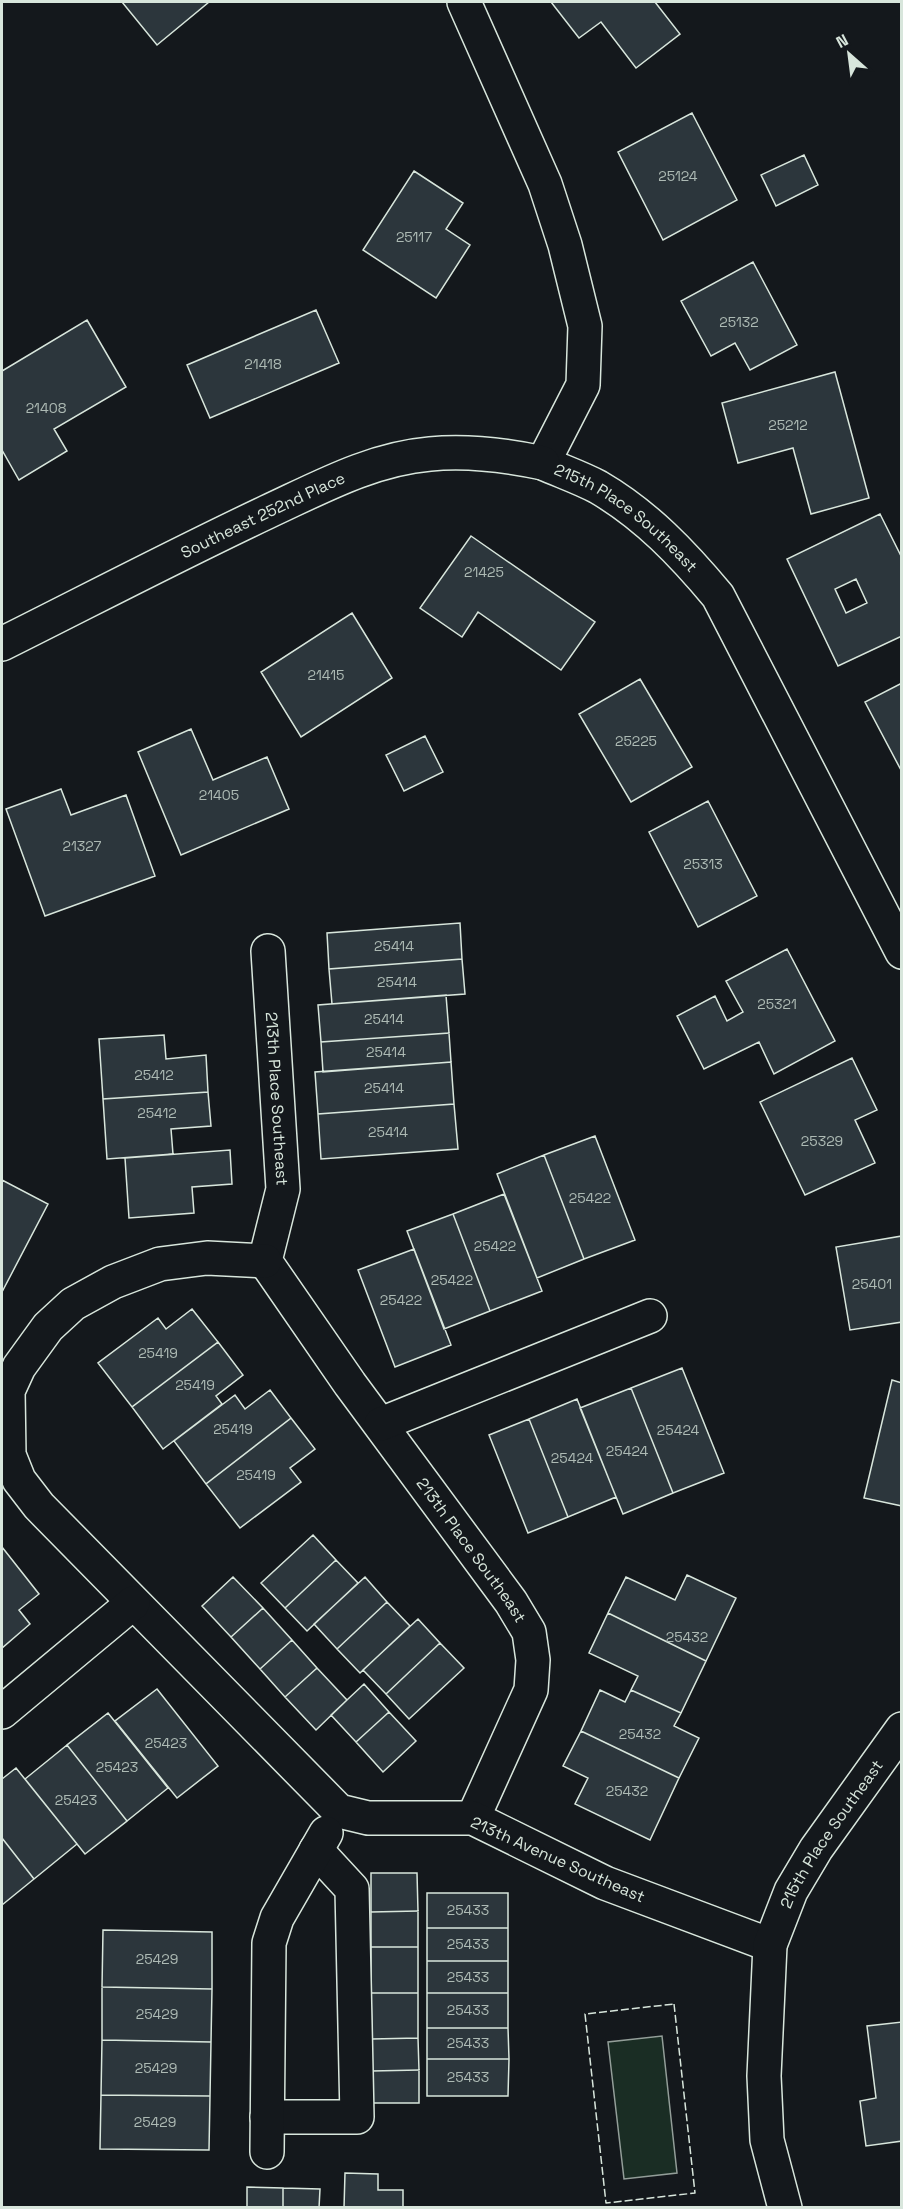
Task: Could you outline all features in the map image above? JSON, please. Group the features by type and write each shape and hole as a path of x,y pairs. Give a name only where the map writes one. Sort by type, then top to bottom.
{"street":[{"name":"215th Place Southeast","path":"464,2 545,184 565,245 585,326 583,385 543,463 598,487 647,520 690,562 718,596 902,952"},
{"name":"Southeast 252nd Place","path":"2,644 239,525 346,475 375,465 428,454 460,452 496,454 543,463"},
{"name":"213th Place Southeast","path":"268,951 283,1189 266,1262 511,1602 529,1632 533,1660 531,1690 473,1818"},
{"path":"266,1262 207,1258 160,1264 113,1282 74,1304 48,1327 5,1388 9,1455 19,1480 39,1506 339,1811 277,1918 269,1942 267,2152"},
{"path":"381,1424 650,1316"},
{"path":"2,1712 133,1603"},
{"name":"215th Place Southeast","path":"785,2208 767,2140 764,2076 770,1945 791,1891 816,1849 902,1729"},
{"name":"213th Avenue Southeast","path":"339,1811 368,1818 473,1818 604,1883 770,1945"},
{"path":"267,2117 357,2116 352,1890 316,1850"}],"green space":[{"path":"662,2036 677,2173 624,2179 608,2042"}],"building":[{"path":"122,2 209,2 157,45"},
{"path":"551,2 655,2 680,34 636,68 601,22 579,38"},
{"path":"692,113 737,200 663,240 618,152"},
{"path":"804,155 818,185 776,206 761,175"},
{"path":"414,171 463,203 446,229 470,245 436,298 363,250"},
{"path":"753,262 797,345 750,370 735,343 711,356 681,301"},
{"path":"316,310 339,363 210,418 187,365"},
{"path":"87,320 126,387 54,429 67,451 19,480 2,450 2,371"},
{"path":"835,372 869,498 811,514 793,448 738,463 722,403"},
{"path":"880,514 902,558 902,636 838,666 787,559","holes":["856,579 867,603 846,613 835,589"]},
{"path":"471,536 595,622 561,670 478,612 462,637 420,608"},
{"path":"352,613 392,678 301,737 261,672"},
{"path":"640,679 692,767 631,802 579,714"},
{"path":"902,683 902,772 865,702"},
{"path":"191,729 213,780 267,757 289,809 181,855 138,752"},
{"path":"425,736 443,772 404,791 386,755"},
{"path":"61,789 71,815 126,795 155,876 45,916 6,809"},
{"path":"708,801 757,896 698,927 649,832"},
{"path":"460,923 462,959 329,969 327,933"},
{"path":"787,949 835,1041 774,1074 759,1042 704,1069 677,1016 715,996 727,1021 743,1012 726,981"},
{"path":"462,959 465,994 332,1004 329,969"},
{"path":"446,995 449,1033 321,1042 318,1005"},
{"path":"449,1033 451,1062 323,1072 321,1042"},
{"path":"164,1035 166,1059 206,1055 208,1092 103,1099 99,1039"},
{"path":"852,1058 877,1110 855,1120 875,1163 805,1195 760,1102"},
{"path":"451,1062 454,1104 318,1114 315,1072"},
{"path":"208,1092 211,1126 171,1129 173,1154 107,1159 103,1099"},
{"path":"454,1104 458,1149 321,1159 318,1114"},
{"path":"595,1136 635,1240 584,1259 544,1155"},
{"path":"230,1150 232,1184 192,1187 194,1213 129,1218 125,1158"},
{"path":"544,1155 584,1259 537,1278 497,1174"},
{"path":"2,1180 48,1204 2,1292"},
{"path":"504,1194 542,1291 490,1311 453,1214"},
{"path":"453,1214 490,1311 444,1329 407,1231"},
{"path":"902,1236 902,1322 850,1330 836,1247"},
{"path":"414,1249 451,1345 395,1367 358,1270"},
{"path":"192,1309 218,1342 132,1407 98,1363 158,1318 166,1329"},
{"path":"218,1342 243,1375 216,1396 222,1404 163,1449 132,1407"},
{"path":"682,1368 724,1473 673,1493 631,1388"},
{"path":"892,1380 902,1383 902,1506 864,1498"},
{"path":"631,1388 673,1493 623,1514 580,1408"},
{"path":"270,1390 291,1418 206,1484 174,1441 235,1395 245,1409"},
{"path":"577,1399 616,1497 568,1517 529,1419"},
{"path":"291,1418 315,1449 290,1468 301,1482 240,1528 206,1484"},
{"path":"529,1419 568,1517 528,1533 489,1435"},
{"path":"313,1535 336,1560 285,1608 261,1583"},
{"path":"2,1547 39,1594 19,1610 30,1624 2,1648"},
{"path":"336,1560 358,1583 307,1631 285,1608"},
{"path":"687,1575 736,1598 706,1661 608,1613 626,1577 675,1600"},
{"path":"233,1577 263,1608 231,1637 202,1606"},
{"path":"365,1577 387,1602 337,1649 314,1624"},
{"path":"387,1602 410,1626 360,1673 337,1649"},
{"path":"263,1608 292,1640 260,1669 231,1637"},
{"path":"608,1613 706,1661 681,1713 631,1690 638,1676 589,1653"},
{"path":"418,1619 440,1643 386,1694 363,1670"},
{"path":"292,1640 317,1668 285,1697 260,1669"},
{"path":"440,1643 464,1668 409,1719 386,1694"},
{"path":"317,1668 347,1700 316,1730 285,1697"},
{"path":"364,1684 389,1712 356,1742 331,1715"},
{"path":"157,1689 218,1766 177,1798 115,1721"},
{"path":"600,1690 625,1702 631,1690 681,1713 674,1726 699,1738 679,1778 581,1731"},
{"path":"389,1712 416,1741 383,1772 356,1742"},
{"path":"108,1713 168,1788 127,1821 67,1745"},
{"path":"581,1731 679,1778 650,1840 575,1804 588,1778 563,1766"},
{"path":"67,1745 127,1821 85,1854 25,1779"},
{"path":"16,1768 77,1844 34,1879 2,1838 2,1779"},
{"path":"2,1838 34,1879 2,1905"},
{"path":"371,1873 417,1873 418,1911 371,1912"},
{"path":"427,1893 508,1893 508,1928 427,1928"},
{"path":"418,1911 418,1947 371,1947 371,1912"},
{"path":"427,1928 508,1928 508,1961 427,1961"},
{"path":"103,1930 212,1932 212,1989 102,1987"},
{"path":"371,1947 418,1947 418,1993 371,1993"},
{"path":"427,1961 508,1961 508,1993 427,1993"},
{"path":"102,1987 212,1989 211,2042 102,2040"},
{"path":"371,1993 418,1993 418,2038 372,2039"},
{"path":"427,1993 508,1993 508,2028 427,2028"},
{"path":"902,2022 902,2141 866,2146 860,2101 876,2098 867,2026"},
{"path":"427,2028 508,2028 509,2059 427,2059"},
{"path":"418,2038 419,2070 372,2071 372,2039"},
{"path":"102,2040 211,2042 210,2096 101,2095"},
{"path":"427,2059 509,2059 508,2096 427,2096"},
{"path":"419,2070 419,2103 372,2103 372,2071"},
{"path":"101,2095 210,2096 209,2150 100,2149"},
{"path":"345,2173 378,2174 378,2190 403,2190 403,2208 344,2208"},
{"path":"247,2187 283,2188 283,2208 247,2208"},
{"path":"283,2188 320,2189 319,2208 283,2208"}],"fence":[{"path":"674,2004 695,2193 606,2203 585,2014 674,2004"}]}
